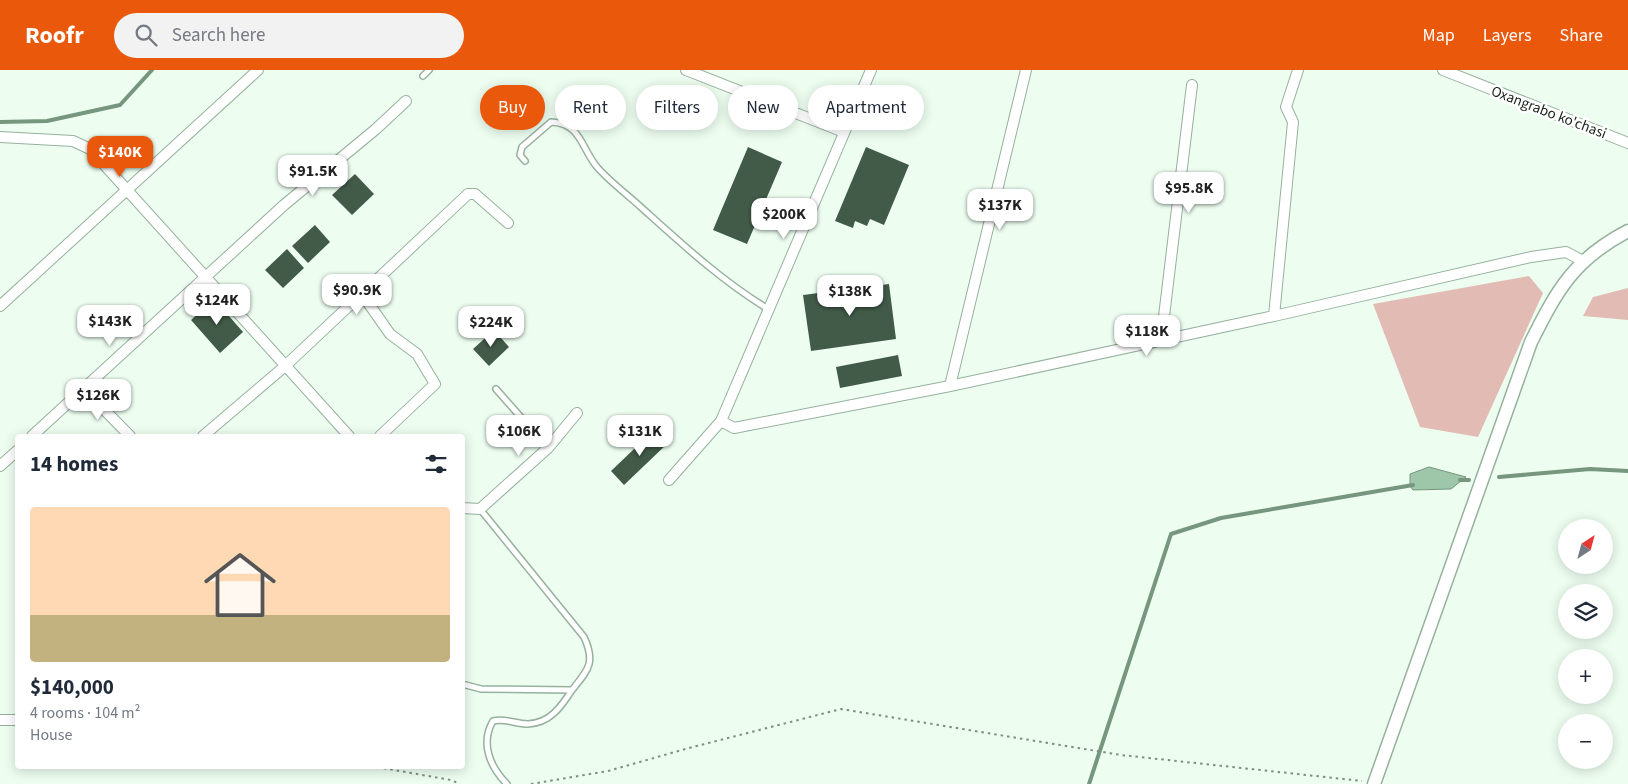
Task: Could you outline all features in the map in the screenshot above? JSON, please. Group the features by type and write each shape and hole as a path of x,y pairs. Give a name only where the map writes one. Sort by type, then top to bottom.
{"street":[{"path":"0,306 258,70"},
{"path":"686,70 844,132"},
{"path":"668,480 721,421 871,70"},
{"path":"950,386 1026,70"},
{"path":"1274,316 1292,122 1286,107 1298,70"},
{"name":"Oxangrabo ko'chasi","path":"1443,70 1628,143"},
{"path":"1161,341 1192,85"},
{"path":"34,434 284,205 376,129 406,101"},
{"path":"0,137 73,141 82,144 103,162 206,276 284,367 347,434"},
{"path":"205,434 284,367 468,194 475,194 508,223"},
{"path":"1374,783 1531,342 1552,300 1583,261 1597,249 1628,231"},
{"path":"721,421 734,428 950,386 1274,316 1531,257 1566,252 1583,261"},
{"path":"362,294 390,334 417,354 435,384 382,434"},
{"path":"83,388 128,434"},
{"path":"465,508 480,508 548,448 577,413"},
{"path":"0,466 15,453"},
{"path":"0,720 15,720"}],"lane":[{"path":"423,76 429,70"},
{"path":"525,161 520,155 522,146 551,122 564,123 573,128 597,167 690,252 740,291 768,309"},
{"path":"496,389 548,448"},
{"path":"480,508 584,638 590,650 590,667 562,706 548,719 528,724 503,719 493,721 487,730 486,750 498,775 507,784"},
{"path":"465,685 481,689 572,690"}],"path":[{"path":"532,784 608,771 688,748 841,709 1121,755 1374,783"},
{"path":"388,769 452,780 460,784"}],"shaded area":[{"path":"1529,276 1543,293 1478,437 1420,427 1373,304"},
{"path":"1628,288 1628,320 1583,316 1593,297"},
{"path":"1429,467 1466,477 1451,489 1413,490 1410,486 1410,474"}],"building":[{"path":"748,147 782,162 747,244 713,230"},
{"path":"866,147 909,165 884,225 870,219 867,226 855,221 853,228 835,221"},
{"path":"355,174 374,194 352,215 332,195"},
{"path":"315,225 330,242 308,263 292,246"},
{"path":"287,249 304,268 283,288 265,270"},
{"path":"889,284 896,339 811,351 803,295"},
{"path":"214,299 243,332 220,353 191,320"},
{"path":"494,330 509,347 489,366 473,349"},
{"path":"898,355 902,376 840,388 836,367"},
{"path":"655,429 668,443 624,485 611,471"}],"waterway":[{"path":"0,122 47,121 120,105 152,70"},
{"path":"1499,477 1590,469 1628,471"},
{"path":"1460,480 1469,480"},
{"path":"1089,784 1171,534 1221,518 1413,485"}]}
